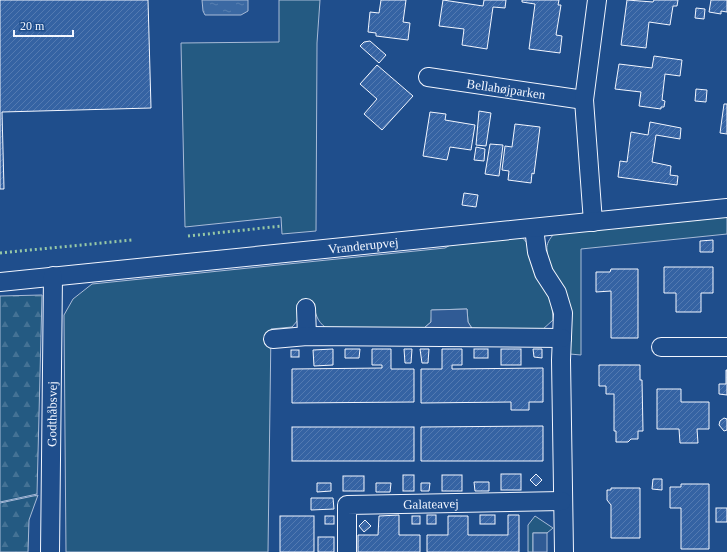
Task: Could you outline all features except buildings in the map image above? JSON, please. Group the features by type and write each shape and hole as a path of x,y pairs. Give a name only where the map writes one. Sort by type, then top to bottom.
{"street":[{"path":"593,222 584,100 597,0"},
{"name":"Bellahøjparken","path":"428,77 584,100"},
{"name":"Vranderupvej","path":"0,282 727,208"},
{"path":"534,228 537,252 544,273 557,293 563,313 562,501 564,552"},
{"name":"Godthåbsvej","path":"50,552 53,276"},
{"path":"306,308 307,336"},
{"path":"274,339 307,336 562,338"},
{"path":"661,347 727,347"},
{"name":"Galateavej","path":"347,552 347,505 562,501"}],"green space":[{"path":"279,0 320,0 317,43 316,231 282,234 281,217 185,227 181,43 279,42"},
{"path":"727,217 727,234 581,249 581,355 570,354 569,316 566,295 549,262 548,256 548,243 554,234"},
{"path":"521,236 528,244 552,305 553,320 542,330 473,330 468,322 467,309 432,310 431,322 424,328 326,328 320,323 317,317 314,303 301,304 298,320 292,327 271,329 268,552 66,552 64,315 73,299 92,284 445,248 452,244"},
{"path":"42,295 37,494 0,502 0,296"},
{"path":"38,495 29,520 28,552 0,552 0,503"},
{"path":"535,516 553,528 547,533 533,533 533,552 528,552 528,525"}],"shaded area":[{"path":"467,309 468,322 473,330 424,328 431,322 431,310"},
{"path":"533,533 547,533 547,552 533,552"}],"water":[{"path":"202,0 248,0 248,11 241,15 205,15"}],"hedge":[{"path":"188,236 282,226"},
{"path":"0,253 132,240"}]}
